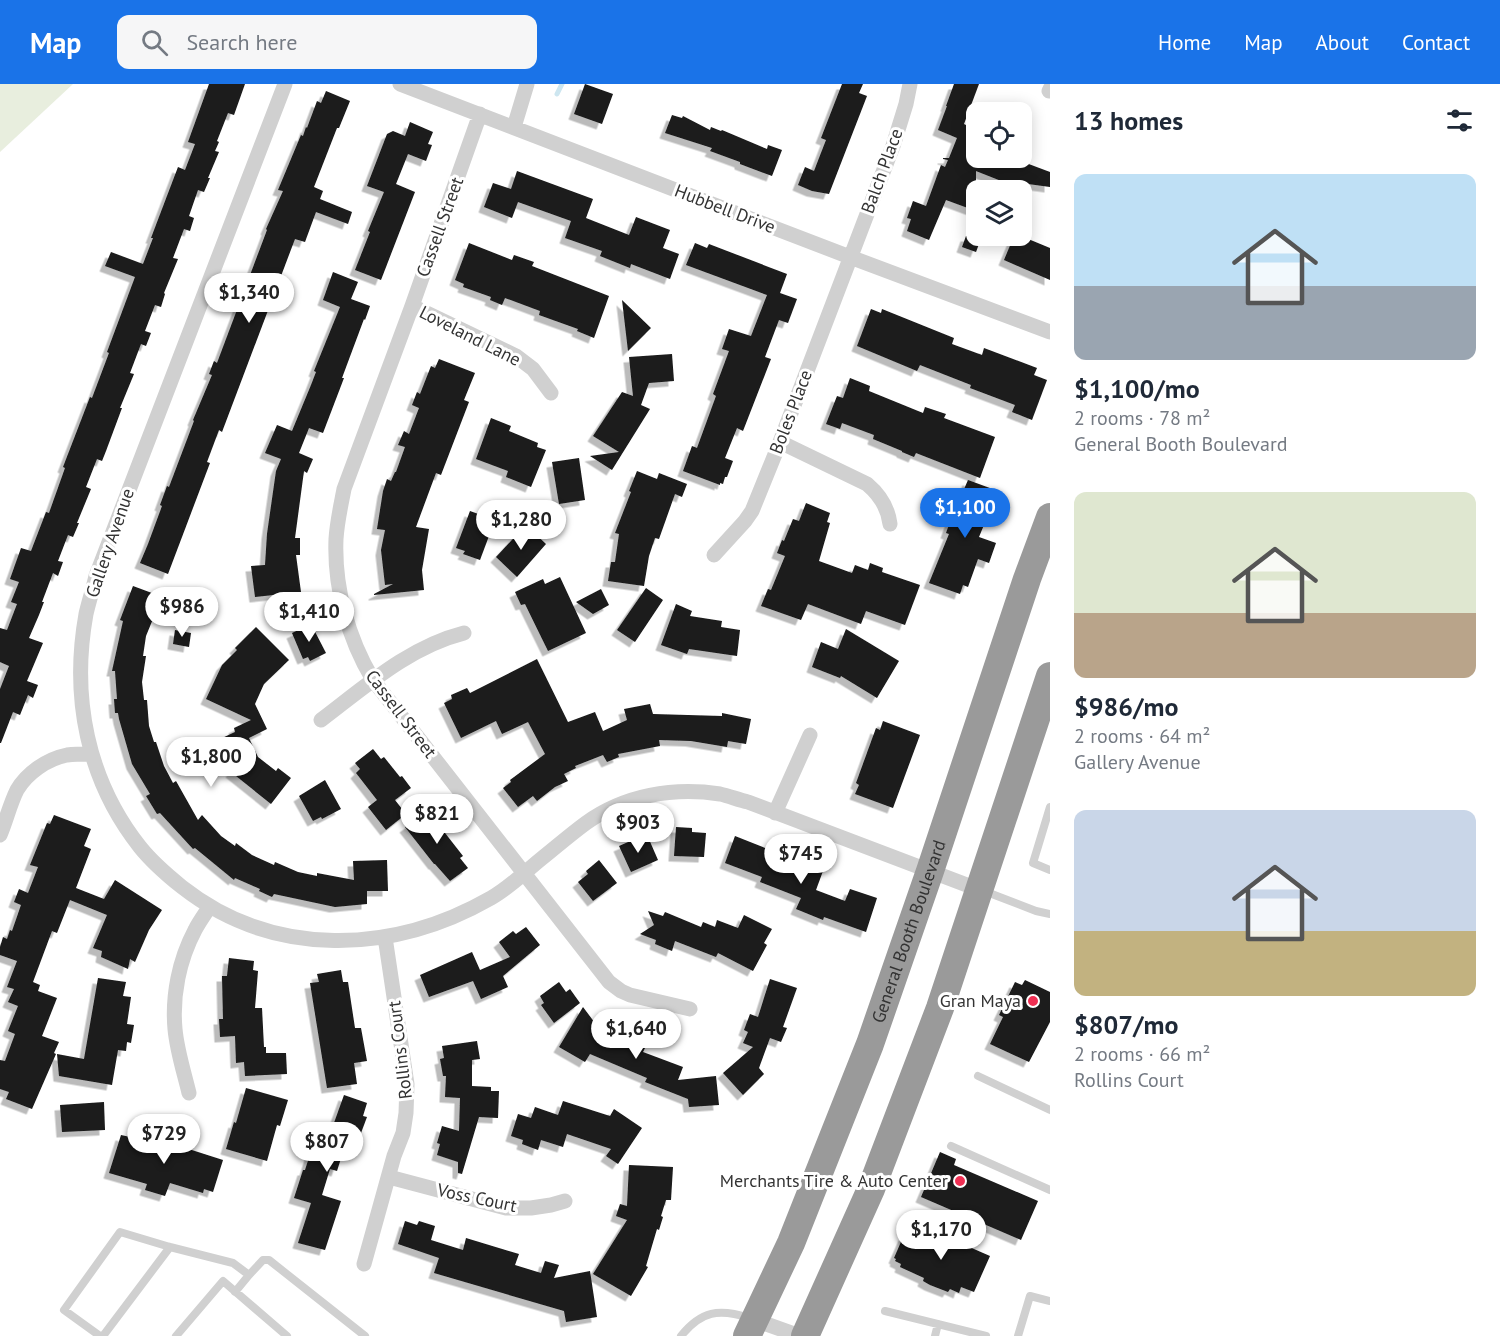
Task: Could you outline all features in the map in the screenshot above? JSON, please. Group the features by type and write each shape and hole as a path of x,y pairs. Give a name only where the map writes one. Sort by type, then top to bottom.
{"highway":[{"name":"General Booth Boulevard","path":"751,1328 791,1243 870,1044 1050,517"},
{"path":"805,1336 871,1189 940,1008 1050,676"}],"street":[{"name":"Gallery Avenue","path":"285,84 96,576 87,614 81,661 81,690 91,754 103,787 115,810 145,853 194,897 251,926 272,933 338,942 385,938 422,929 494,897 587,822 611,808 636,798 668,792 690,791 722,795 748,802 980,890"},
{"name":"Hubbell Drive","path":"400,84 1050,332"},
{"path":"514,128 527,84"},
{"name":"Balch Place","path":"850,257 893,146 910,84"},
{"name":"Cassell Street","path":"480,114 344,489 336,538 337,570 343,608 354,643 373,680 609,982 621,992 690,1009"},
{"name":"Boles Place","path":"714,555 752,511 850,257"},
{"name":"Loveland Lane","path":"412,306 516,356 533,369 551,393"},
{"path":"780,442 867,484 885,504 890,524"},
{"path":"321,720 406,657 432,644 464,633"},
{"path":"774,813 810,735"},
{"path":"0,835 17,791 38,768 67,755 91,754"},
{"path":"189,1093 175,1032 176,988 182,960 195,930 210,906"},
{"name":"Rollins Court","path":"364,1264 403,1133 406,1113 407,1084 385,938"},
{"name":"Voss Court","path":"389,1177 506,1208 531,1208 566,1202"},
{"path":"751,1328 800,1336"}],"lane":[{"path":"1050,807 1033,863 1050,870"},
{"path":"980,890 1050,914"},
{"path":"978,1076 1049,1106"},
{"path":"951,1146 1050,1190"},
{"path":"170,1247 102,1336 64,1310 120,1233 233,1263 249,1275"},
{"path":"235,1292 263,1260 269,1260 365,1336"},
{"path":"176,1336 223,1281 287,1336"},
{"path":"1018,1336 1030,1296 1050,1301"},
{"path":"885,1311 986,1336"},
{"path":"681,1336 691,1324 717,1312 732,1312 751,1328"},
{"path":"935,1336 938,1324"}],"green space":[{"path":"0,84 73,84 0,152"}],"building":[{"path":"209,84 245,84 234,115 228,113 217,141 219,142 215,151 219,152 208,178 210,178 204,192 198,190 189,216 194,218 190,231 184,229 173,258 178,259 164,293 161,307 155,305 145,331 151,333 146,346 141,344 130,373 134,374 106,451 102,461 97,459 86,487 91,489 77,523 79,523 73,537 68,535 58,561 63,562 58,576 53,573 29,638 43,643 27,681 38,685 33,698 28,695 20,715 13,712 0,743 0,689 9,666 0,662 0,628 7,630 17,604 11,602 19,582 10,579 21,548 31,551 46,512 49,513 65,468 63,467 90,397 92,398 135,277 105,266 111,252 143,264 178,167 185,170 195,144 188,142"},
{"path":"585,84 613,94 602,124 574,114"},
{"path":"842,84 863,84 859,93 867,96 829,194 812,191 798,185 805,167 814,171 826,140 821,138"},
{"path":"954,84 979,84 972,102 966,102 964,124 966,125 966,168 1032,168 1032,165 1050,172 1050,187 1032,185 1032,180 999,180 976,171 976,180 966,180 966,207 946,200 929,240 907,231 911,219 907,218 913,201 926,206 941,165 945,167 948,160 943,158 949,158 957,138 938,130"},
{"path":"326,91 350,101 314,187 323,191 320,199 352,212 348,224 316,212 305,242 295,239 222,432 219,430 207,462 210,463 168,574 140,563 162,506 160,505 167,486 169,487 212,375 209,374 214,361 217,363 266,229 283,191 278,190 317,101 321,103"},
{"path":"672,115 682,118 683,116 710,130 711,127 722,130 767,149 768,145 782,150 772,176 710,151 712,148 665,133"},
{"path":"410,122 433,132 428,144 432,145 426,161 408,154 396,184 415,192 381,280 355,270 384,192 367,186 387,134 393,131 405,136"},
{"path":"517,171 593,199 586,218 629,235 636,217 670,230 663,248 679,254 670,279 631,264 630,268 600,256 602,251 565,238 571,221 518,202 512,218 484,207 493,183 511,189"},
{"path":"966,236 966,246 978,246 976,252 962,247"},
{"path":"1032,241 1050,248 1050,280 1004,260 1010,246 1032,246"},
{"path":"469,243 512,260 514,255 534,262 532,266 609,296 594,338 577,331 578,329 539,315 540,311 505,298 502,305 490,300 491,297 463,287 464,284 455,280"},
{"path":"695,243 707,248 709,244 787,274 780,293 797,299 788,323 779,320 765,357 771,359 743,431 737,428 725,458 733,461 727,477 720,485 683,471 692,446 697,448 716,396 713,394 729,351 722,349 729,329 751,336 767,295 686,265"},
{"path":"333,272 358,282 351,299 370,306 323,433 309,428 299,453 313,459 307,473 304,471 295,538 300,538 300,555 296,555 301,592 255,597 251,566 265,565 276,471 281,459 265,453 277,425 292,431 316,372 314,371 340,307 323,300"},
{"path":"622,300 651,328 628,351"},
{"path":"871,309 881,313 882,309 954,338 952,344 982,355 984,348 1037,368 1034,375 1047,380 1032,420 1012,412 1015,405 970,388 971,385 920,365 917,371 857,346"},
{"path":"672,354 674,381 649,383 641,405 650,409 612,470 590,456 619,452 593,436 622,392 633,396 629,357"},
{"path":"439,359 475,373 464,400 469,402 441,475 436,473 416,527 429,529 422,570 424,590 374,595 393,584 385,585 381,550 385,530 377,529 383,491 387,479 391,481 396,472 405,447 398,445 404,431 409,434 419,408 412,405 417,392 420,394 431,366 435,368"},
{"path":"850,378 870,386 869,391 923,413 925,407 946,414 944,418 995,437 980,478 916,453 914,457 873,439 874,435 842,423 840,429 826,424 837,396 843,398"},
{"path":"491,418 511,426 509,431 538,443 537,447 546,450 531,487 506,477 508,471 476,459"},
{"path":"579,458 585,500 559,504 552,462"},
{"path":"637,471 657,479 659,473 687,484 682,497 675,494 659,539 655,538 649,556 644,586 608,581 611,562 615,562 619,534 615,533"},
{"path":"968,480 998,491 979,537 996,543 989,563 978,559 968,587 963,585 960,594 929,583 949,534 946,533 951,519"},
{"path":"806,503 830,513 827,522 830,523 819,561 852,573 855,565 868,570 870,563 883,568 882,572 920,585 905,625 866,611 861,624 808,604 801,620 761,606 768,589 771,590 785,556 777,553 782,540 784,541 793,519 799,521"},
{"path":"470,511 495,520 480,560 463,554 465,551 456,548"},
{"path":"526,525 546,544 517,577 496,557"},
{"path":"560,577 586,633 548,651 525,604 521,605 515,592 543,579 545,584"},
{"path":"133,586 160,596 146,636 142,682 144,700 147,700 149,726 164,766 173,783 176,781 198,820 202,815 221,836 235,846 236,843 252,855 298,872 354,880 353,861 387,860 388,891 367,891 367,904 335,907 274,894 272,897 259,891 260,889 235,878 234,880 195,848 193,849 160,813 157,814 146,796 150,794 132,764 118,713 115,713 114,699 117,699 115,671 112,671 123,621 120,620"},
{"path":"646,588 663,600 635,642 617,630"},
{"path":"601,589 609,605 593,614 576,602"},
{"path":"676,604 692,611 690,616 722,621 721,627 740,630 737,656 689,649 687,654 661,645"},
{"path":"311,624 326,653 310,661 308,657 303,659 292,633"},
{"path":"256,627 289,660 264,684 255,704 267,729 249,738 258,757 276,771 278,768 291,778 271,804 231,772 235,768 220,739 235,732 234,728 251,720 206,699 222,665"},
{"path":"846,629 899,661 877,698 841,676 840,678 812,667 821,642 838,649"},
{"path":"175,630 191,633 189,647 173,644"},
{"path":"537,659 568,722 595,712 603,731 627,720 624,709 650,704 653,714 722,716 722,713 751,719 746,744 728,741 727,747 691,741 659,740 660,746 618,754 619,757 607,762 603,755 575,766 576,768 564,774 568,781 555,787 537,801 533,796 518,807 503,788 511,782 510,780 545,754 528,722 502,734 496,721 461,738 444,703 452,699 451,695 467,688 470,693"},
{"path":"883,721 920,735 893,808 855,794 859,785 856,783 876,728 880,730"},
{"path":"373,749 381,759 384,757 411,788 395,800 406,814 386,830 368,807 377,800 356,773 360,769 355,763"},
{"path":"325,780 341,809 313,821 299,796"},
{"path":"429,810 463,856 460,858 468,868 450,881 405,827"},
{"path":"54,815 91,829 84,846 91,849 76,888 104,899 115,880 162,910 149,930 135,962 130,959 128,969 101,957 102,951 93,948 107,915 70,900 57,933 52,931 33,982 40,985 38,991 57,998 42,1036 59,1042 32,1109 6,1099 9,1092 0,1089 0,1060 5,1061 15,1034 8,1031 18,1006 8,1002 14,989 7,987 17,961 0,955 0,947 3,937 7,939 10,930 12,931 21,905 14,902 19,889 28,893 38,867 30,865 47,823 50,824"},
{"path":"676,827 692,828 692,832 706,833 704,857 674,856"},
{"path":"735,836 823,871 816,890 845,901 850,889 877,898 866,932 824,917 823,920 796,909 801,898 760,882 762,877 725,863"},
{"path":"648,837 658,860 631,872 619,846 635,839 636,843"},
{"path":"599,860 617,883 593,901 578,882 588,874 586,871"},
{"path":"648,911 663,916 665,912 701,927 703,922 715,927 717,920 738,928 744,915 772,929 764,943 767,945 753,971 718,953 716,957 675,941 672,951 655,944 656,940 640,934 654,925"},
{"path":"526,927 540,945 503,976 508,987 481,999 473,981 429,997 420,975 472,952 480,970 510,957 499,942 513,931 516,934"},
{"path":"229,958 254,961 253,970 258,971 255,1008 262,1008 264,1047 266,1047 266,1053 286,1053 287,1074 245,1076 244,1062 236,1063 235,1036 220,1037 219,1019 223,1019 222,976 227,976"},
{"path":"341,970 343,982 348,982 355,1028 361,1028 367,1061 354,1063 357,1084 327,1088 310,983 319,982 317,974"},
{"path":"98,978 126,982 123,996 131,997 127,1024 134,1025 131,1043 127,1042 126,1051 118,1050 112,1085 59,1076 57,1054 84,1059"},
{"path":"770,979 797,988 783,1027 787,1028 781,1042 770,1038 759,1068 764,1074 743,1095 723,1073 753,1047 743,1043 748,1032 744,1030 750,1014 758,1017"},
{"path":"1025,980 1050,992 1050,1022 1029,1062 990,1044 1003,1017 999,1015 1015,982 1022,985"},
{"path":"559,982 566,992 570,989 580,1003 554,1023 541,1005 544,1003 540,996"},
{"path":"583,1007 595,1023 599,1017 611,1024 607,1031 646,1046 643,1052 683,1067 678,1080 716,1076 719,1105 689,1107 688,1099 645,1082 647,1078 590,1054 585,1062 559,1047"},
{"path":"477,1041 480,1059 472,1060 472,1086 491,1087 491,1091 499,1091 498,1118 479,1117 462,1174 458,1173 458,1162 437,1155 440,1144 437,1143 442,1126 459,1131 460,1098 445,1097 446,1076 443,1076 440,1059 444,1058 442,1046"},
{"path":"246,1088 288,1100 280,1126 277,1125 267,1161 226,1149"},
{"path":"344,1095 367,1103 363,1116 367,1117 361,1133 350,1130 337,1171 330,1169 322,1195 341,1201 325,1250 298,1243 311,1203 294,1198 318,1130 330,1134"},
{"path":"563,1101 610,1116 614,1109 642,1128 618,1164 606,1156 611,1149 567,1134 563,1147 541,1140 538,1150 522,1144 523,1140 511,1136 518,1114 531,1118 535,1107 558,1115"},
{"path":"104,1102 105,1130 62,1132 60,1105"},
{"path":"131,1134 223,1160 213,1192 204,1189 203,1193 170,1183 165,1196 145,1190 147,1184 109,1173 121,1135 130,1137"},
{"name":"Merchants Tire & Auto Center","path":"940,1152 956,1159 954,1165 1038,1201 1021,1240 921,1197"},
{"path":"629,1165 673,1167 671,1200 666,1200 661,1216 663,1217 646,1266 648,1267 631,1296 593,1274 627,1220 616,1216 620,1204 627,1206"},
{"path":"405,1221 417,1225 419,1221 435,1226 431,1240 463,1250 466,1238 519,1254 515,1265 541,1273 545,1261 559,1265 554,1278 590,1271 597,1317 566,1322 564,1311 434,1273 439,1258 398,1244"},
{"path":"911,1226 950,1243 951,1239 990,1256 974,1292 961,1287 959,1293 950,1289 948,1292 930,1285 923,1281 924,1278 900,1267 901,1264 894,1258 904,1235 907,1236"}],"waterway":[{"path":"557,94 562,84"}],"place":[{"name":"Gran Maya","path":"1033,1001"},
{"name":"Merchants Tire & Auto Center","path":"960,1181"}]}
